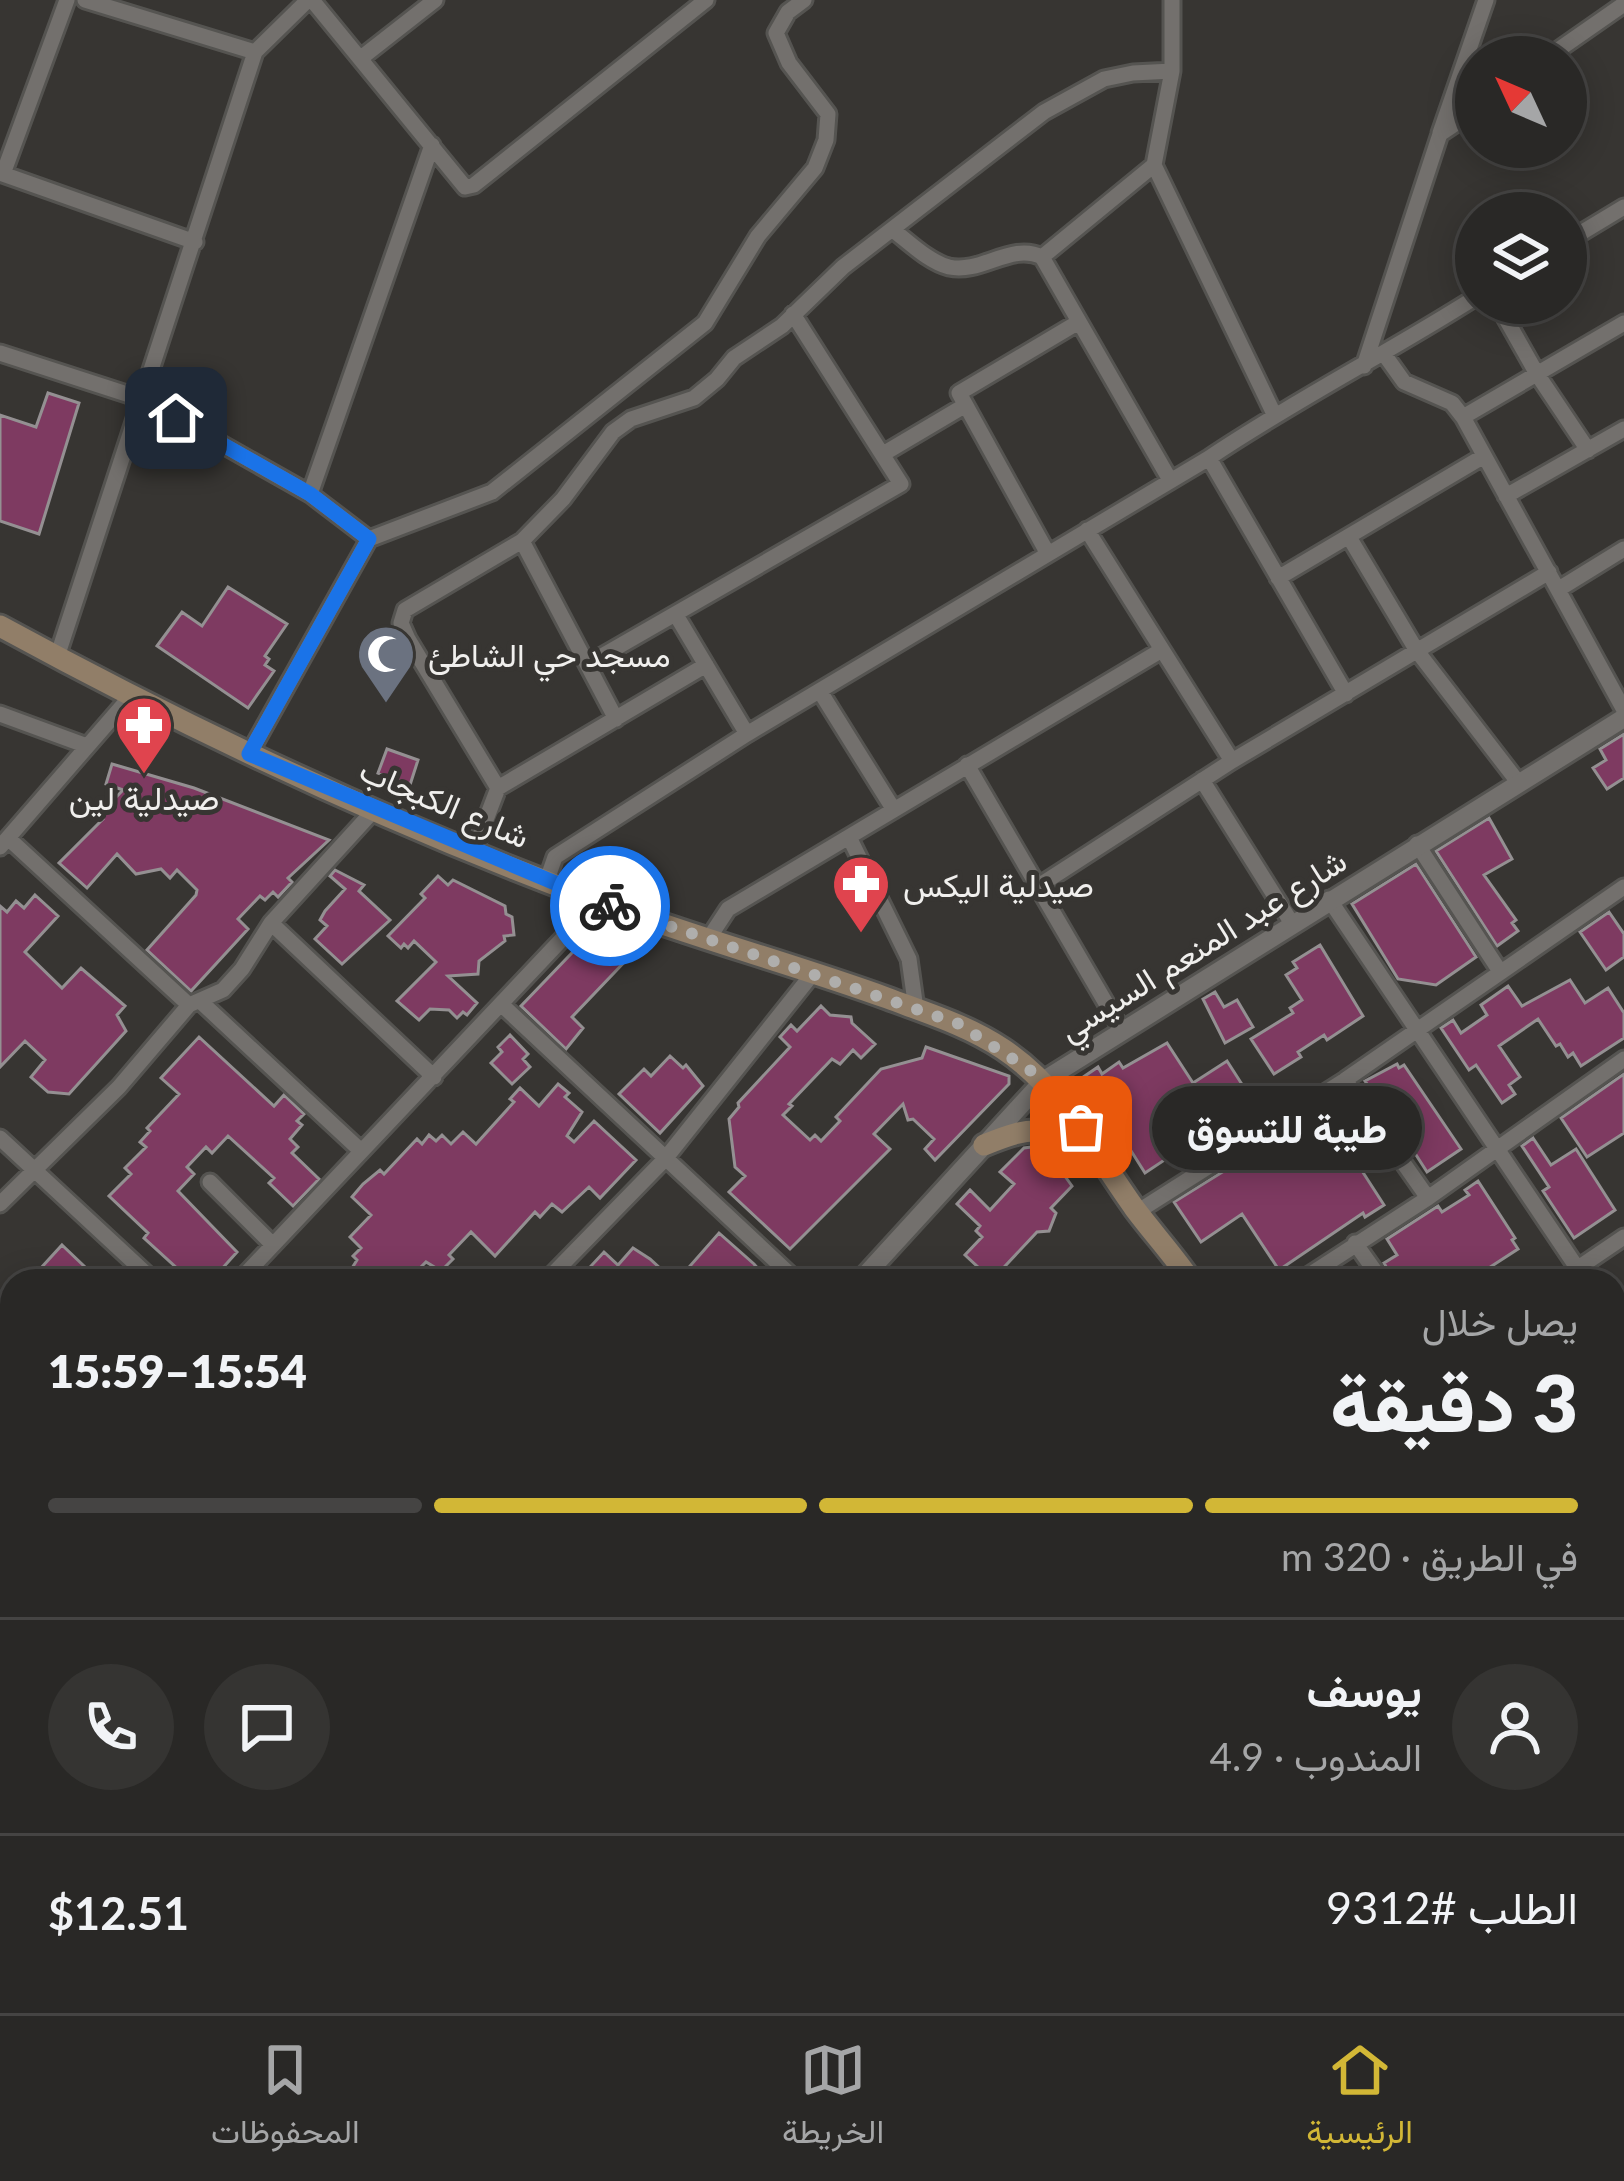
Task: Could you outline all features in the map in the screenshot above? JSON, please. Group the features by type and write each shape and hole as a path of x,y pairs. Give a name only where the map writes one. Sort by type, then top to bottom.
{"main road":[{"name":"شارع الكبجاب","path":"0,626 249,754 597,902 814,972 957,1023 983,1037 1043,1081 1063,1103 1182,1269"},
{"path":"984,1145 1022,1130 1045,1129 1101,1159"}],"street":[{"path":"67,0 2,173 195,242"},
{"path":"85,0 255,52"},
{"path":"57,657 255,52 310,0 465,187 474,185 706,0"},
{"path":"361,58 435,0"},
{"path":"249,754 369,539 492,493 705,323 758,236 815,167 826,140 828,114 781,50 776,33 784,6 805,0"},
{"path":"1172,0 1172,71 1154,165 1274,414"},
{"path":"1364,366 1486,0"},
{"path":"1578,36 1624,4"},
{"path":"498,788 401,622 405,610 522,541 563,499 613,432 632,419 694,398 734,358 769,336 843,267 1044,112 1104,80 1172,71"},
{"path":"1440,134 1455,124"},
{"path":"310,494 432,145"},
{"path":"1042,257 1154,165"},
{"path":"1587,229 1624,206"},
{"path":"893,230 950,268 967,268 1023,250 1042,257 1170,480"},
{"path":"547,880 554,857 748,734 1209,458 1274,414 1455,310"},
{"path":"588,664 899,488 900,480 794,314"},
{"path":"1048,554 959,396 962,389 1077,322"},
{"path":"1462,417 1624,323"},
{"path":"1509,324 1588,450"},
{"path":"0,353 142,399 310,494 369,539"},
{"path":"1384,354 1404,382 1452,403 1462,417 1624,714"},
{"path":"883,454 964,406"},
{"path":"1507,496 1624,429"},
{"path":"1279,578 1484,456"},
{"path":"1209,458 1346,694"},
{"path":"1087,530 1232,761"},
{"path":"1349,537 1417,651 1518,782"},
{"path":"522,541 616,719"},
{"path":"1559,589 1624,549"},
{"path":"1037,887 1232,761 1550,572"},
{"path":"676,615 748,734"},
{"path":"707,941 728,909 1160,651"},
{"path":"474,850 498,788 706,665"},
{"path":"821,693 894,811"},
{"path":"131,696 4,842 360,1150"},
{"path":"0,714 88,746"},
{"name":"شارع عبد المنعم السيسي","path":"871,1269 1043,1081 1624,714"},
{"path":"967,766 1120,1029"},
{"path":"1202,780 1291,922"},
{"path":"0,1204 119,1087 194,1003 223,990 271,923 375,809"},
{"path":"850,839 909,959 916,1009"},
{"path":"1417,844 1499,970"},
{"path":"1137,1212 1345,1080 1624,887"},
{"path":"1329,899 1578,1269"},
{"path":"250,1269 597,902"},
{"path":"271,923 434,1076"},
{"path":"558,1269 665,1160 814,972"},
{"path":"502,1005 784,1269"},
{"path":"1317,1269 1624,1059"},
{"path":"1345,1080 1427,1198"},
{"path":"0,1138 141,1269"},
{"path":"210,1182 273,1245"},
{"path":"1589,1269 1624,1237"},
{"path":"1355,1243 1373,1269"}],"building":[{"path":"48,393 79,403 39,534 0,521 0,415 36,427"},
{"path":"228,587 287,624 265,656 269,659 265,665 274,671 248,708 157,646 182,612 202,626"},
{"path":"1624,734 1624,778 1607,789 1593,768 1606,760 1600,749"},
{"path":"387,749 418,760 410,785 378,773"},
{"path":"112,764 194,788 329,840 288,878 292,882 278,897 273,892 265,900 260,896 238,919 248,929 191,991 147,950 196,895 197,890 177,870 170,878 161,869 136,874 117,854 87,888 59,863 103,819 99,815 123,790 106,784"},
{"path":"1489,818 1512,859 1484,875 1516,920 1512,923 1518,931 1497,946 1436,851"},
{"path":"1416,864 1476,957 1436,985 1398,979 1352,904"},
{"path":"335,870 364,885 359,891 390,920 342,964 315,939 327,926 320,920 325,911 345,889 330,876"},
{"path":"438,876 448,885 453,880 505,906 514,935 504,936 505,941 479,961 478,974 448,976 477,1003 467,1015 463,1012 457,1018 449,1010 430,1009 419,1020 397,1001 436,962 414,941 401,948 388,936 425,898 421,894"},
{"path":"35,895 58,916 25,952 62,988 81,968 125,1006 117,1015 126,1031 69,1094 48,1092 31,1077 45,1060 25,1041 0,1067 0,906 7,912 16,901 24,908"},
{"path":"1609,912 1624,934 1624,957 1606,970 1580,932"},
{"path":"594,930 612,941 615,938 632,954 572,1017 583,1028 566,1049 521,1006"},
{"path":"1320,945 1363,1016 1327,1040 1324,1035 1274,1074 1251,1039 1293,1013 1290,1008 1302,1000 1286,975 1297,968 1293,962"},
{"path":"1570,980 1585,1003 1608,988 1624,1013 1624,1038 1581,1066 1573,1053 1568,1057 1560,1044 1556,1046 1538,1019 1499,1046 1520,1077 1509,1085 1515,1094 1502,1103 1476,1065 1469,1070 1441,1028 1453,1020 1461,1033 1487,1015 1481,1005 1508,986 1522,1006"},
{"path":"1215,992 1224,1007 1237,1000 1253,1027 1225,1043 1203,999"},
{"path":"821,1006 830,1015 851,1017 875,1044 861,1058 853,1050 840,1064 832,1059 789,1104 783,1115 810,1140 815,1135 821,1141 840,1121 836,1117 881,1069 922,1058 926,1047 1009,1076 1009,1084 935,1160 925,1149 934,1139 913,1119 908,1120 903,1104 874,1134 890,1149 790,1249 729,1192 745,1176 735,1167 729,1119 790,1047 780,1037 791,1025 797,1031"},
{"path":"510,1035 528,1054 523,1059 530,1067 512,1084 491,1063"},
{"path":"199,1037 274,1106 284,1095 304,1114 297,1121 302,1125 290,1139 298,1147 292,1153 319,1179 293,1206 269,1183 274,1178 228,1136 212,1153 206,1147 187,1167 194,1174 178,1191 237,1252 222,1269 178,1269 109,1196 131,1174 125,1168 146,1147 140,1142 150,1131 147,1128 179,1094 161,1078"},
{"path":"1167,1043 1193,1083 1227,1061 1254,1103 1225,1122 1219,1112 1172,1143 1178,1151 1145,1173 1097,1097 1093,1100 1079,1080 1098,1067 1102,1074 1119,1062 1123,1068"},
{"path":"670,1056 683,1068 686,1065 703,1086 660,1133 619,1094 644,1069 651,1076"},
{"path":"1397,1064 1399,1068 1404,1065 1461,1149 1427,1172 1391,1116 1366,1090 1370,1088 1365,1081"},
{"path":"1624,1074 1624,1133 1587,1157 1561,1118"},
{"path":"558,1084 582,1112 567,1136 574,1142 594,1121 636,1160 600,1198 589,1187 562,1212 552,1204 540,1217 535,1212 495,1256 471,1232 449,1255 453,1259 443,1269 426,1262 419,1269 351,1269 357,1260 353,1256 361,1248 350,1237 371,1215 352,1197 363,1184 380,1170 384,1174 417,1139 422,1144 429,1135 436,1141 442,1135 451,1144 463,1132 476,1144 514,1102 510,1099 520,1088 539,1106"},
{"path":"1342,1096 1358,1119 1354,1122 1360,1132 1344,1143 1384,1205 1365,1217 1363,1213 1280,1269 1242,1214 1201,1242 1174,1202 1245,1158 1252,1169 1316,1127 1332,1113 1327,1106"},
{"path":"1533,1138 1551,1165 1576,1149 1615,1210 1574,1238 1543,1191 1549,1187 1522,1146"},
{"path":"1044,1147 1072,1186 1051,1208 1056,1213 1049,1231 1037,1232 1002,1269 980,1269 965,1255 982,1237 976,1231 980,1226 957,1204 970,1190 990,1210 1014,1184 1000,1172 1024,1148"},
{"path":"1478,1181 1518,1249 1487,1269 1387,1269 1384,1263 1397,1255 1387,1239 1438,1206 1442,1212 1469,1195 1465,1190"},
{"path":"719,1233 758,1269 687,1269"},
{"path":"62,1245 86,1269 40,1269"},
{"path":"633,1248 661,1269 591,1266 604,1252 618,1265"}],"way so far":[{"path":"610,906 957,1023 1030,1070 1081,1127"}],"place":[{"name":"مسجد حي الشاطئ","path":"386,705"},
{"name":"صيدلية لين","path":"144,776"},
{"name":"صيدلية اليكس","path":"861,935"},
{"name":"طيبة للتسوق","path":"1081,1127"}],"route":[{"path":"176,418 310,494 369,539 249,754 610,906"}]}
